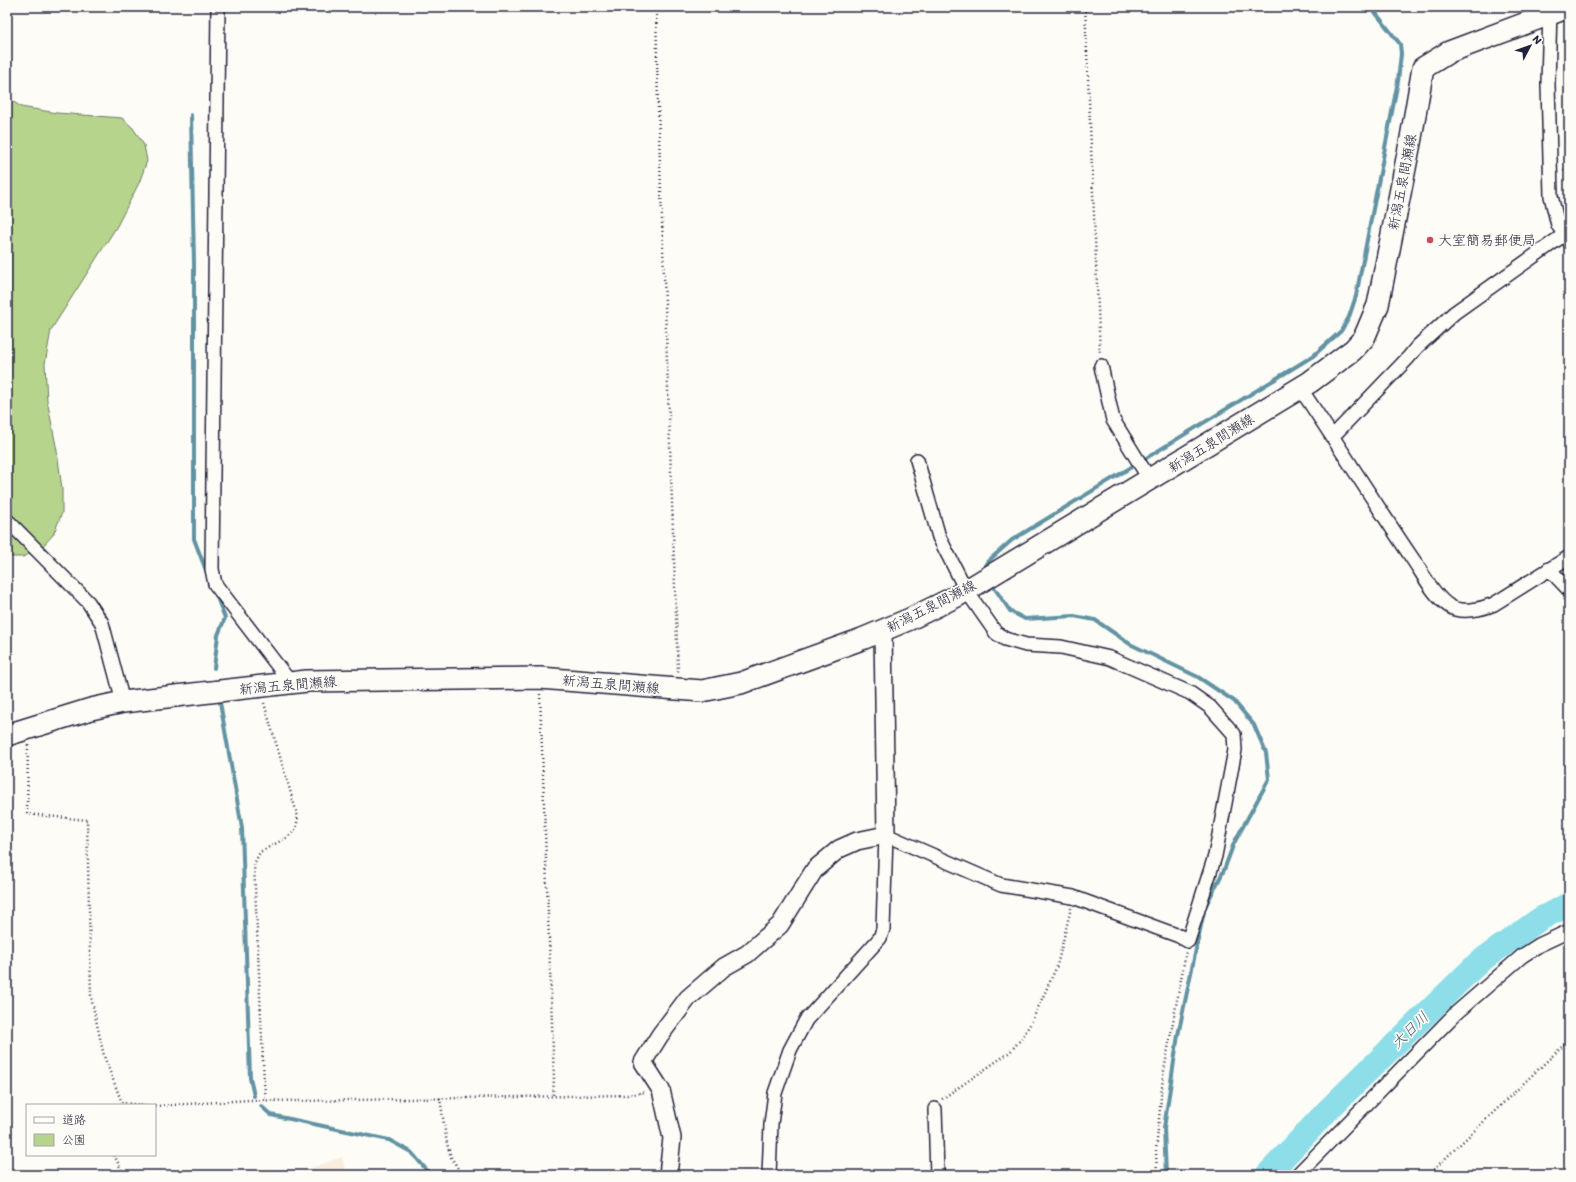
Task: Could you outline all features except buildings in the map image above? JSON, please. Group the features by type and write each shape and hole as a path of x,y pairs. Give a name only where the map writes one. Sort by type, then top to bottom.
{"main road":[{"name":"新潟五泉間瀬線","path":"7,735 91,708 122,702 290,682 540,678 702,691 741,683 883,631 910,619 966,590 1150,480 1300,388 1353,350 1364,338 1378,305 1411,138 1423,68 1449,52 1556,9"}],"street":[{"path":"218,7 212,569 215,584 290,682"},
{"path":"1333,436 1408,358 1417,346 1454,313 1567,238 1558,225 1551,196 1548,91 1556,9"},
{"path":"1101,366 1113,420 1150,480"},
{"path":"1300,388 1423,574 1441,599 1451,608 1467,610 1482,609 1494,604 1569,557"},
{"path":"668,1175 672,1138 661,1090 643,1062 660,1035 688,998 724,967 747,954 780,925 815,869 839,849 857,841 886,835 1001,885 1073,897 1188,941 1215,856 1235,750 1234,734 1210,707 1190,693 1110,658 1061,647 1026,644 1005,639 996,633 966,590 939,537 917,460"},
{"path":"7,520 88,602 102,623 122,702"},
{"path":"1549,569 1569,590"},
{"path":"769,1175 771,1124 775,1092 790,1050 806,1020 880,938 883,929 886,835 883,631"},
{"path":"1297,1175 1365,1104 1456,1013 1522,956 1539,945 1569,932"},
{"path":"935,1109 937,1175"}],"path":[{"path":"656,7 658,106 660,121 679,690"},
{"path":"1085,7 1101,366"},
{"path":"540,678 554,1079 552,1096"},
{"path":"259,686 298,817 296,829 288,837 260,852 254,864 263,1075 266,1099"},
{"path":"28,729 27,814 87,820 91,997 104,1056 122,1103 134,1104"},
{"path":"935,1109 941,1100 1010,1052 1022,1038 1032,1021 1057,966 1073,897"},
{"path":"1157,1175 1156,1150 1163,1076 1188,941"},
{"path":"1428,1175 1569,1040"},
{"path":"156,1106 266,1099 298,1101 627,1095 661,1090"},
{"path":"440,1098 447,1144 451,1157 462,1175"},
{"path":"114,1156 124,1175"}],"shaded area":[{"path":"342,1157 347,1175 291,1175"}],"green space":[{"path":"7,97 21,107 57,113 122,118 133,128 144,145 147,161 139,183 117,226 51,330 45,364 47,400 57,451 62,489 62,513 53,535 41,548 23,557 7,557"}],"waterway":[{"path":"985,572 983,569 987,562 1012,540 1313,356 1341,331 1349,317 1356,296 1398,81 1401,54 1400,44 1371,7"},
{"path":"191,115 194,263 194,539 207,573"},
{"path":"991,583 1010,611 1025,619 1074,616 1095,620 1130,644 1198,677 1234,701 1254,725 1266,753 1269,779 1234,843 1224,870 1206,905"},
{"path":"214,668 218,635 225,618 215,592"},
{"path":"220,702 242,828 250,1078 254,1096"},
{"name":"大日川","path":"1267,1175 1329,1109 1479,962 1540,919 1569,904"},
{"path":"1166,1175 1164,1128 1178,1035 1204,911"},
{"path":"261,1106 271,1115 389,1140 411,1152 431,1175"}],"place":[{"name":"大室簡易郵便局","path":"1430,240"}]}
